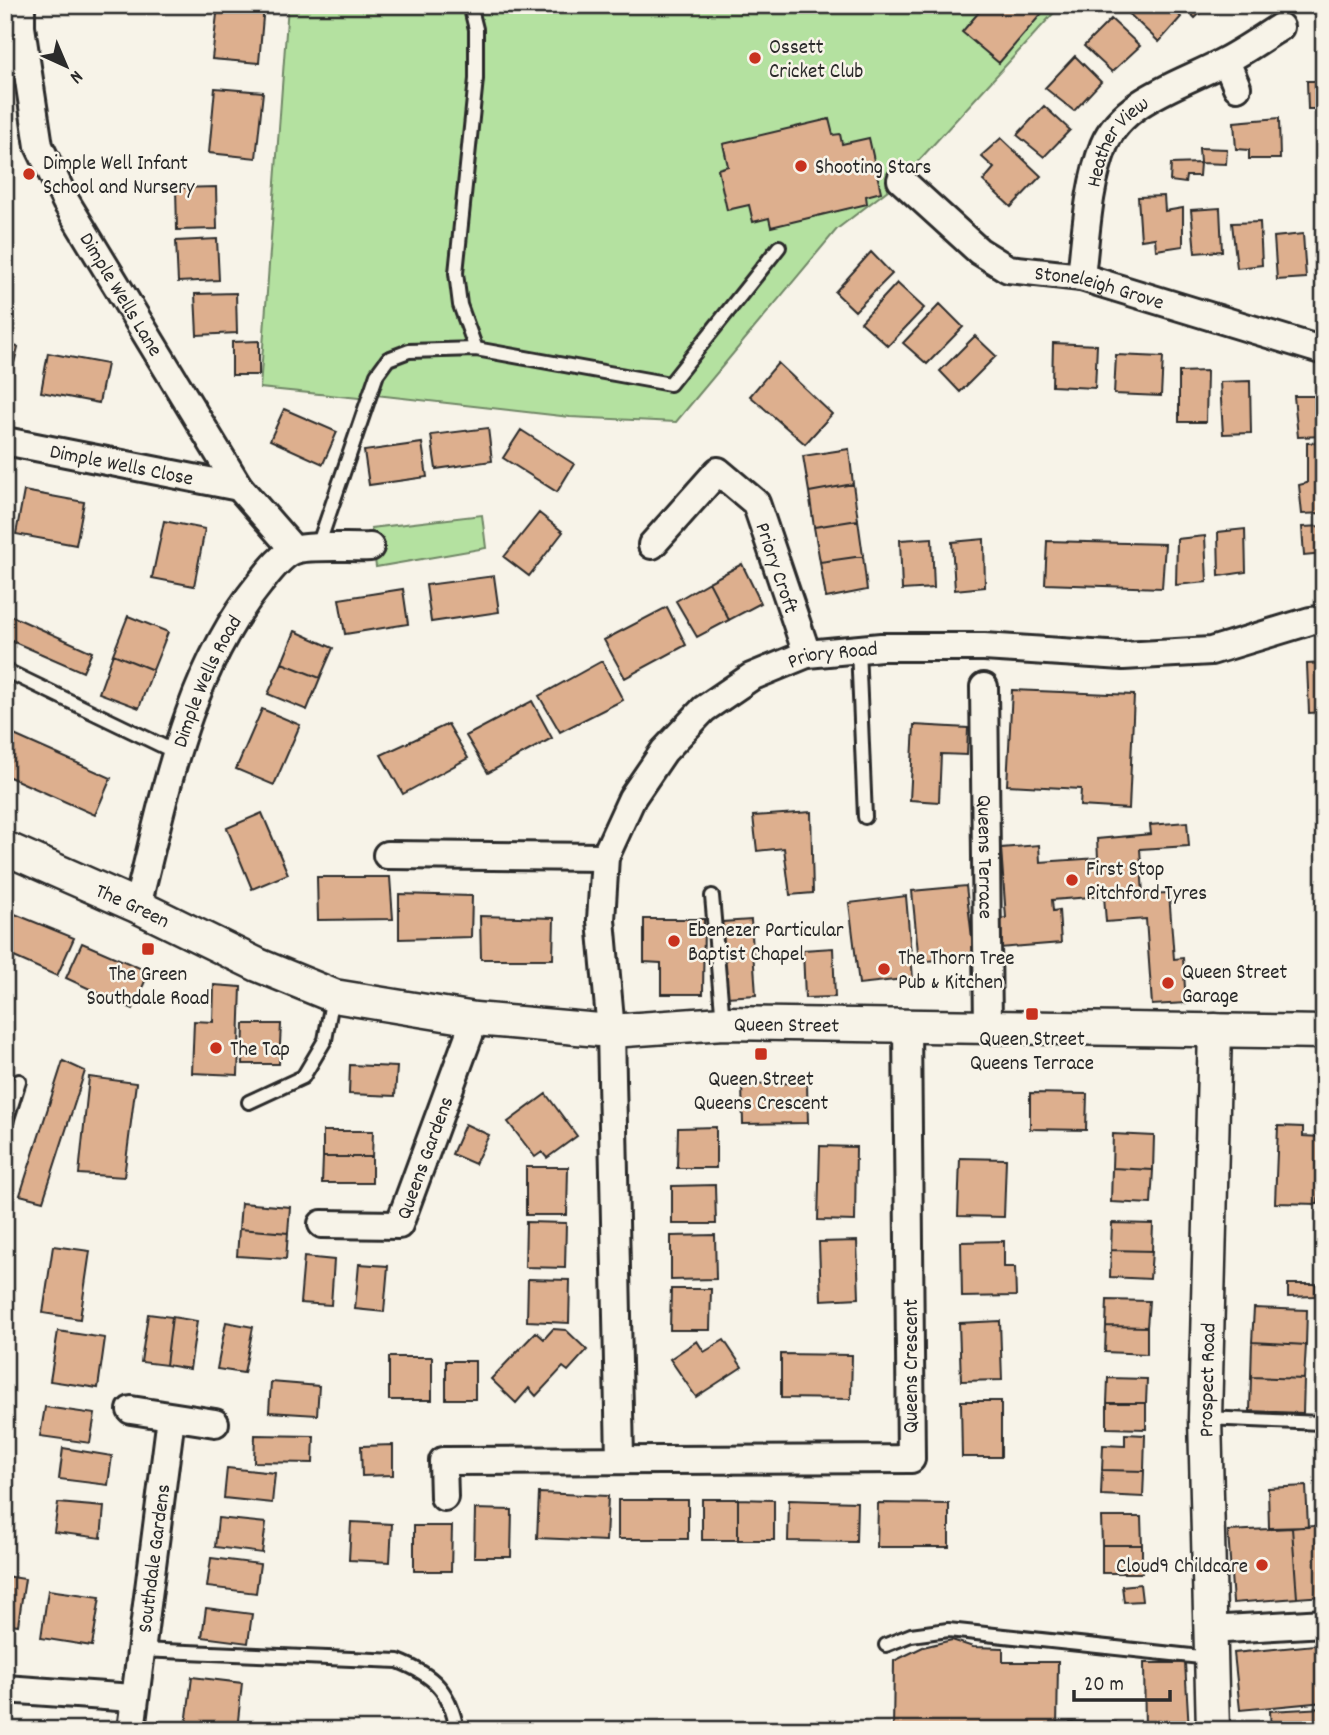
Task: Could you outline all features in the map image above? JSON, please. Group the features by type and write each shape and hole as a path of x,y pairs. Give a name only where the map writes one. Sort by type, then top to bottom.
{"street":[{"name":"Dimple Wells Lane","path":"21,5 21,27 39,146 66,202 239,487 306,549"},
{"name":"Heather View","path":"1080,277 1089,208 1104,145 1116,125 1138,106 1226,61 1280,27"},
{"path":"1226,61 1237,87"},
{"name":"Stoneleigh Grove","path":"901,180 979,251 1008,269 1080,277 1324,351"},
{"name":"Dimple Wells Close","path":"5,441 239,487"},
{"name":"Priory Croft","path":"652,545 718,471 756,503 807,653"},
{"path":"306,549 370,547"},
{"name":"Dimple Wells Road","path":"137,906 176,752 218,649 243,604 270,571 306,549"},
{"name":"Priory Road","path":"611,1031 601,920 605,857 632,798 664,751 704,709 751,677 807,653 858,647 984,647 1123,656 1211,651 1324,619"},
{"name":"Queens Terrace","path":"984,687 988,1025"},
{"name":"The Green","path":"5,848 137,906 258,965"},
{"path":"387,855 605,857"},
{"name":"Queen Street","path":"258,965 334,996 475,1019 611,1031 723,1023 1324,1032"},
{"name":"Queens Gardens","path":"322,1224 399,1225 475,1019"},
{"name":"Queens Crescent","path":"443,1497 443,1461 620,1458 911,1459 907,1024"},
{"name":"Prospect Road","path":"1213,1730 1205,1418 1215,1030"},
{"path":"611,1031 620,1458"},
{"path":"131,1410 215,1423"},
{"name":"Southdale Gardens","path":"131,1730 171,1417"},
{"path":"1210,1644 1324,1623"},
{"path":"5,1689 133,1698"}],"lane":[{"path":"470,5 476,29 476,79 465,161 456,273 460,305 476,349"},
{"path":"306,549 377,374 388,359 409,351 476,349 670,384 779,247"},
{"path":"858,647 865,817"},
{"path":"5,670 176,752"},
{"path":"712,896 723,1023"},
{"path":"249,1102 303,1077 325,1040 334,996"},
{"path":"5,1125 19,1081"},
{"path":"1205,1418 1321,1423"},
{"path":"886,1645 911,1635 948,1630 1210,1644"},
{"path":"140,1650 398,1661 425,1672 439,1686 452,1706 457,1730"}],"green space":[{"path":"288,5 1061,5 901,180 837,229 676,422 570,417 376,395 369,399 260,388"},
{"path":"482,515 486,548 376,567 371,528"}],"building":[{"path":"218,5 264,5 259,63 212,59"},
{"path":"985,5 1049,5 999,63 962,32"},
{"path":"1169,5 1181,17 1159,42 1121,6"},
{"path":"1182,5 1209,5 1195,18"},
{"path":"1111,19 1140,46 1112,72 1084,46"},
{"path":"1075,56 1101,82 1074,111 1045,88"},
{"path":"1307,81 1324,81 1324,109 1308,109"},
{"path":"215,88 263,92 256,158 209,153"},
{"path":"1044,106 1070,130 1044,157 1017,135"},
{"path":"1279,118 1280,159 1249,159 1249,150 1236,149 1234,122"},
{"path":"829,119 833,135 840,134 842,144 869,138 881,192 866,196 867,204 771,227 769,218 753,222 749,205 727,210 718,169 728,166 723,144"},
{"path":"1001,138 1041,176 1011,207 983,181 994,168 981,156"},
{"path":"1199,148 1227,149 1226,164 1200,163"},
{"path":"1200,163 1199,176 1186,176 1185,183 1170,181 1171,164"},
{"path":"216,187 217,229 177,230 176,188"},
{"path":"1164,196 1165,211 1183,208 1183,246 1156,250 1155,238 1141,240 1138,197"},
{"path":"1220,208 1222,251 1195,253 1191,210"},
{"path":"1260,222 1262,265 1237,268 1232,223"},
{"path":"1303,234 1306,278 1277,280 1274,237"},
{"path":"217,239 219,280 178,282 176,241"},
{"path":"871,252 892,274 855,311 835,292"},
{"path":"897,283 924,308 888,346 861,322"},
{"path":"236,293 237,333 197,335 195,294"},
{"path":"940,304 963,327 927,364 903,343"},
{"path":"975,336 996,356 960,392 940,371"},
{"path":"259,341 259,375 232,375 232,342"},
{"path":"1053,343 1097,345 1095,388 1052,386"},
{"path":"5,344 18,347 8,388 5,387"},
{"path":"48,353 107,364 99,403 41,392"},
{"path":"1116,355 1163,357 1161,396 1114,394"},
{"path":"778,363 832,414 805,444 750,396"},
{"path":"1207,371 1206,422 1179,422 1179,372"},
{"path":"1250,381 1251,433 1223,434 1220,382"},
{"path":"1294,396 1324,396 1324,436 1298,437"},
{"path":"284,409 337,432 323,464 270,440"},
{"path":"488,428 492,461 436,469 431,435"},
{"path":"521,430 574,464 557,492 503,458"},
{"path":"1324,442 1324,513 1302,514 1299,485 1307,483 1307,443"},
{"path":"422,443 427,477 369,485 364,451"},
{"path":"849,449 853,484 809,492 803,456"},
{"path":"853,484 858,520 814,527 809,492"},
{"path":"24,491 84,502 76,545 16,534"},
{"path":"539,513 563,532 529,576 504,557"},
{"path":"858,520 863,556 820,562 814,527"},
{"path":"164,521 205,529 194,586 152,578"},
{"path":"1324,526 1324,554 1304,556 1302,527"},
{"path":"1245,529 1246,572 1219,576 1218,532"},
{"path":"1205,536 1207,582 1176,585 1177,539"},
{"path":"932,538 934,588 902,590 900,540"},
{"path":"984,539 985,587 955,590 952,542"},
{"path":"1047,541 1165,544 1162,588 1045,584"},
{"path":"863,556 867,590 826,598 820,562"},
{"path":"742,564 761,603 729,620 709,582"},
{"path":"494,576 499,612 431,622 426,585"},
{"path":"709,582 729,620 697,637 676,601"},
{"path":"403,589 408,624 345,634 339,599"},
{"path":"667,607 686,645 625,678 604,640"},
{"path":"5,613 92,652 83,672 5,638"},
{"path":"128,616 168,632 153,670 113,654"},
{"path":"295,631 333,648 320,678 282,663"},
{"path":"113,654 153,670 139,708 99,693"},
{"path":"602,661 623,700 560,732 539,696"},
{"path":"282,663 320,678 307,710 268,694"},
{"path":"1324,663 1324,712 1309,713 1307,664"},
{"path":"1012,690 1134,695 1129,809 1080,806 1081,789 1007,785"},
{"path":"532,701 552,738 488,773 466,736"},
{"path":"262,709 300,725 274,785 236,769"},
{"path":"448,724 468,758 403,794 381,755"},
{"path":"914,725 968,728 967,755 941,754 939,802 910,800"},
{"path":"5,731 111,778 95,815 5,775"},
{"path":"811,812 813,893 790,895 784,848 757,851 753,816"},
{"path":"262,813 288,874 252,889 227,828"},
{"path":"1187,822 1189,846 1140,849 1143,894 1169,893 1174,959 1183,958 1186,1003 1152,1005 1146,919 1106,922 1104,896 1052,900 1053,911 1059,910 1061,943 1000,948 998,919 1006,918 1001,848 1039,845 1040,862 1098,858 1097,839 1151,834 1150,825"},
{"path":"317,877 390,877 393,919 318,920"},
{"path":"966,886 974,956 919,962 912,891"},
{"path":"399,894 472,896 471,937 399,939"},
{"path":"906,896 913,978 859,984 849,903"},
{"path":"5,910 74,938 57,976 5,953"},
{"path":"480,916 554,918 553,959 481,959"},
{"name":"Ebenezer Particular Baptist Chapel","path":"644,919 704,919 703,994 661,994 661,963 644,962"},
{"path":"751,920 756,995 727,997 722,922"},
{"path":"82,943 149,972 133,1009 66,978"},
{"path":"833,948 835,997 805,998 803,950"},
{"name":"The Tap","path":"214,985 241,987 238,1075 192,1073 194,1021 213,1022"},
{"path":"244,1024 281,1024 279,1064 243,1064"},
{"path":"63,1061 85,1071 43,1201 20,1195"},
{"path":"350,1065 397,1067 395,1096 349,1094"},
{"path":"89,1077 136,1083 124,1177 79,1174"},
{"path":"807,1083 808,1123 743,1124 742,1084"},
{"path":"1030,1093 1087,1094 1086,1130 1030,1129"},
{"path":"546,1094 577,1136 547,1158 542,1152 535,1157 508,1122"},
{"path":"465,1124 489,1135 475,1164 452,1154"},
{"path":"1278,1126 1303,1127 1303,1136 1321,1137 1318,1204 1275,1203"},
{"path":"716,1127 716,1168 677,1168 678,1128"},
{"path":"323,1131 373,1131 372,1157 323,1157"},
{"path":"1113,1134 1154,1136 1153,1170 1112,1168"},
{"path":"820,1146 856,1147 855,1221 818,1220"},
{"path":"323,1157 372,1157 372,1183 322,1183"},
{"path":"960,1158 1006,1159 1004,1217 958,1216"},
{"path":"526,1167 568,1167 567,1215 526,1215"},
{"path":"1112,1168 1153,1170 1151,1204 1111,1202"},
{"path":"715,1185 716,1224 672,1224 672,1186"},
{"path":"241,1203 290,1207 288,1233 239,1229"},
{"path":"526,1222 566,1223 565,1268 525,1267"},
{"path":"1112,1223 1153,1224 1152,1251 1111,1250"},
{"path":"239,1229 288,1233 286,1259 237,1256"},
{"path":"715,1235 716,1279 671,1280 671,1236"},
{"path":"857,1241 859,1298 821,1300 819,1242"},
{"path":"1004,1241 1004,1267 1015,1267 1016,1296 962,1297 961,1242"},
{"path":"53,1246 90,1251 80,1319 43,1313"},
{"path":"1111,1250 1152,1251 1150,1279 1110,1277"},
{"path":"304,1257 334,1260 331,1305 300,1303"},
{"path":"359,1264 388,1266 384,1312 355,1309"},
{"path":"528,1279 570,1280 569,1323 527,1321"},
{"path":"1288,1284 1316,1284 1315,1296 1288,1297"},
{"path":"671,1289 711,1289 710,1330 670,1330"},
{"path":"1107,1300 1149,1301 1147,1327 1106,1326"},
{"path":"1254,1308 1307,1310 1306,1345 1252,1342"},
{"path":"148,1314 172,1317 166,1365 141,1362"},
{"path":"172,1317 197,1321 190,1369 166,1365"},
{"path":"1000,1321 1002,1380 961,1381 959,1323"},
{"path":"226,1322 253,1327 244,1373 217,1369"},
{"path":"1106,1326 1147,1327 1147,1354 1105,1352"},
{"path":"553,1329 566,1330 587,1350 568,1371 563,1367 536,1396 529,1388 516,1403 491,1379 536,1332 544,1339"},
{"path":"58,1331 105,1338 98,1388 50,1381"},
{"path":"724,1340 742,1367 696,1397 670,1359 697,1341 704,1352"},
{"path":"1252,1342 1306,1345 1304,1379 1251,1377"},
{"path":"781,1354 852,1355 851,1399 781,1398"},
{"path":"389,1357 432,1357 432,1400 389,1400"},
{"path":"446,1361 475,1361 475,1399 446,1399"},
{"path":"1251,1377 1304,1379 1303,1413 1250,1411"},
{"path":"1108,1378 1147,1379 1146,1403 1107,1403"},
{"path":"271,1382 319,1386 317,1415 269,1412"},
{"path":"961,1401 1001,1401 1001,1457 962,1457"},
{"path":"1107,1403 1146,1403 1146,1429 1107,1428"},
{"path":"45,1407 95,1414 90,1443 40,1436"},
{"path":"1125,1434 1145,1435 1144,1471 1102,1470 1103,1445 1125,1446"},
{"path":"255,1435 314,1436 313,1463 254,1462"},
{"path":"393,1445 393,1475 362,1476 361,1446"},
{"path":"63,1448 112,1456 108,1485 59,1479"},
{"path":"227,1468 275,1473 272,1503 224,1498"},
{"path":"1102,1470 1144,1471 1143,1497 1101,1495"},
{"path":"1306,1486 1308,1527 1269,1528 1268,1488"},
{"path":"539,1493 608,1496 606,1541 537,1538"},
{"path":"702,1499 738,1499 738,1540 702,1540"},
{"path":"738,1499 774,1500 774,1540 738,1540"},
{"path":"618,1500 688,1500 688,1539 618,1539"},
{"path":"789,1500 857,1502 856,1542 788,1541"},
{"path":"58,1503 104,1507 101,1538 54,1532"},
{"path":"878,1503 949,1504 949,1547 877,1547"},
{"path":"475,1509 512,1510 511,1557 474,1557"},
{"path":"1101,1517 1141,1517 1142,1545 1102,1545"},
{"path":"218,1518 266,1523 262,1553 215,1547"},
{"path":"351,1522 392,1524 390,1562 349,1560"},
{"path":"1324,1525 1324,1596 1297,1598 1292,1528"},
{"path":"414,1526 452,1526 451,1571 414,1571"},
{"name":"Cloud9 Childcare","path":"1292,1528 1297,1598 1233,1603 1228,1531"},
{"path":"1102,1545 1142,1545 1142,1573 1102,1573"},
{"path":"211,1558 260,1564 256,1593 207,1587"},
{"path":"5,1576 25,1579 18,1625 5,1623"},
{"path":"1140,1584 1142,1601 1124,1602 1122,1586"},
{"path":"48,1590 100,1597 92,1646 41,1638"},
{"path":"206,1608 252,1614 248,1643 202,1637"},
{"path":"952,1640 973,1647 1003,1648 1003,1662 1058,1662 1057,1730 893,1730 894,1661 923,1647"},
{"path":"1324,1644 1324,1702 1240,1710 1234,1653"},
{"path":"1144,1663 1185,1663 1189,1730 1145,1730"},
{"path":"192,1677 242,1683 237,1730 186,1725"},
{"path":"1324,1708 1324,1730 1271,1730 1270,1711"},
{"path":"1070,1722 1116,1722 1116,1730 1070,1730"}],"place":[{"name":"Ossett Cricket Club","path":"755,58"},
{"name":"Shooting Stars","path":"801,166"},
{"name":"Dimple Well Infant School and Nursery","path":"29,174"},
{"name":"First Stop Pitchford Tyres","path":"1072,880"},
{"name":"Ebenezer Particular Baptist Chapel","path":"674,941"},
{"name":"The Green Southdale Road","path":"148,949"},
{"name":"The Thorn Tree Pub & Kitchen","path":"884,969"},
{"name":"Queen Street Garage","path":"1168,983"},
{"name":"Queen Street Queens Terrace","path":"1032,1014"},
{"name":"The Tap","path":"216,1048"},
{"name":"Queen Street Queens Crescent","path":"761,1054"},
{"name":"Cloud9 Childcare","path":"1262,1565"}]}
